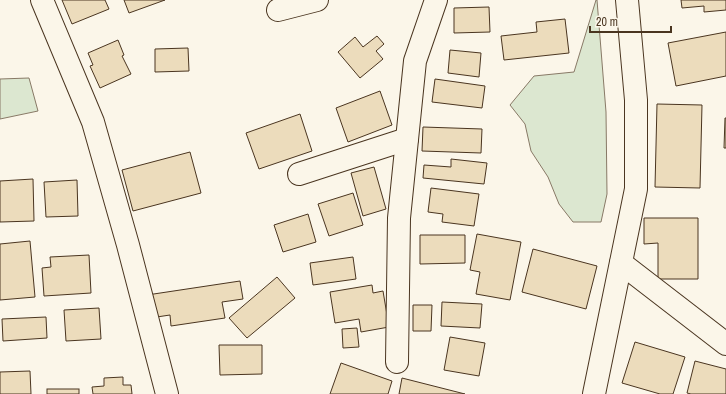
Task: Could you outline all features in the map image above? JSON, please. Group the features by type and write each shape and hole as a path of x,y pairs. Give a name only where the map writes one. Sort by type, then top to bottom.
{"street":[{"path":"42,0 93,122 128,245 167,394"},
{"path":"278,10 318,0"},
{"path":"397,362 399,218 415,61 436,0"},
{"path":"594,394 636,189 636,100 627,0"},
{"path":"299,174 407,139"},
{"path":"621,263 726,344"}],"green space":[{"path":"596,0 606,112 607,194 601,222 573,222 559,204 548,177 531,151 525,124 510,105 534,76 574,72"},
{"path":"29,78 38,111 0,119 0,79"}],"building":[{"path":"62,0 105,0 109,9 72,24"},
{"path":"124,0 165,0 129,13"},
{"path":"681,0 726,0 726,10 704,12 704,6 682,8"},
{"path":"489,7 490,32 454,33 454,8"},
{"path":"565,19 569,53 504,60 501,36 537,32 536,22"},
{"path":"726,32 726,76 676,86 668,43"},
{"path":"377,36 384,44 376,51 383,59 360,78 338,52 355,37 363,47"},
{"path":"118,40 124,55 122,56 131,74 100,88 90,66 93,65 88,53"},
{"path":"188,48 189,71 155,72 155,49"},
{"path":"450,50 481,53 479,77 448,73"},
{"path":"435,79 485,86 482,108 432,102"},
{"path":"380,91 392,125 348,142 336,108"},
{"path":"657,104 702,105 700,188 655,187"},
{"path":"300,114 312,151 259,169 246,133"},
{"path":"725,118 726,148 724,148"},
{"path":"423,127 482,129 481,153 422,151"},
{"path":"190,152 201,193 133,211 122,170"},
{"path":"451,159 487,163 484,184 423,178 424,165 451,167"},
{"path":"374,167 386,209 363,216 351,173"},
{"path":"33,179 34,221 0,222 0,181"},
{"path":"77,180 78,216 46,217 44,182"},
{"path":"431,188 479,194 474,226 442,222 443,214 428,212"},
{"path":"353,193 363,225 329,236 318,204"},
{"path":"308,214 316,242 283,252 274,225"},
{"path":"644,218 698,218 698,279 658,279 658,243 644,244"},
{"path":"477,234 521,242 510,300 476,294 480,272 470,270"},
{"path":"420,235 465,235 465,263 420,264"},
{"path":"30,241 35,297 0,300 0,244"},
{"path":"533,249 597,266 586,309 522,292"},
{"path":"89,255 91,293 44,296 42,268 51,267 50,257"},
{"path":"353,257 356,279 313,285 310,263"},
{"path":"277,277 295,298 247,338 229,318"},
{"path":"240,281 243,299 222,302 225,318 171,326 170,315 150,318 147,295"},
{"path":"372,285 373,293 383,291 389,327 361,332 359,319 335,323 330,292"},
{"path":"442,302 482,304 480,328 441,326"},
{"path":"413,305 432,305 431,331 413,331"},
{"path":"99,308 101,339 66,341 64,310"},
{"path":"46,317 47,338 3,341 2,319"},
{"path":"357,328 359,347 343,348 342,329"},
{"path":"450,337 485,343 479,376 444,370"},
{"path":"635,342 685,357 673,394 660,394 622,383"},
{"path":"219,345 262,345 262,374 220,375"},
{"path":"695,361 726,369 726,394 687,393"},
{"path":"341,363 392,381 388,394 330,394"},
{"path":"30,371 31,394 0,394 0,372"},
{"path":"123,377 123,385 131,385 132,394 93,394 92,387 104,386 104,378"},
{"path":"402,378 465,394 399,394"},
{"path":"47,389 79,389 79,394 47,394"}]}
